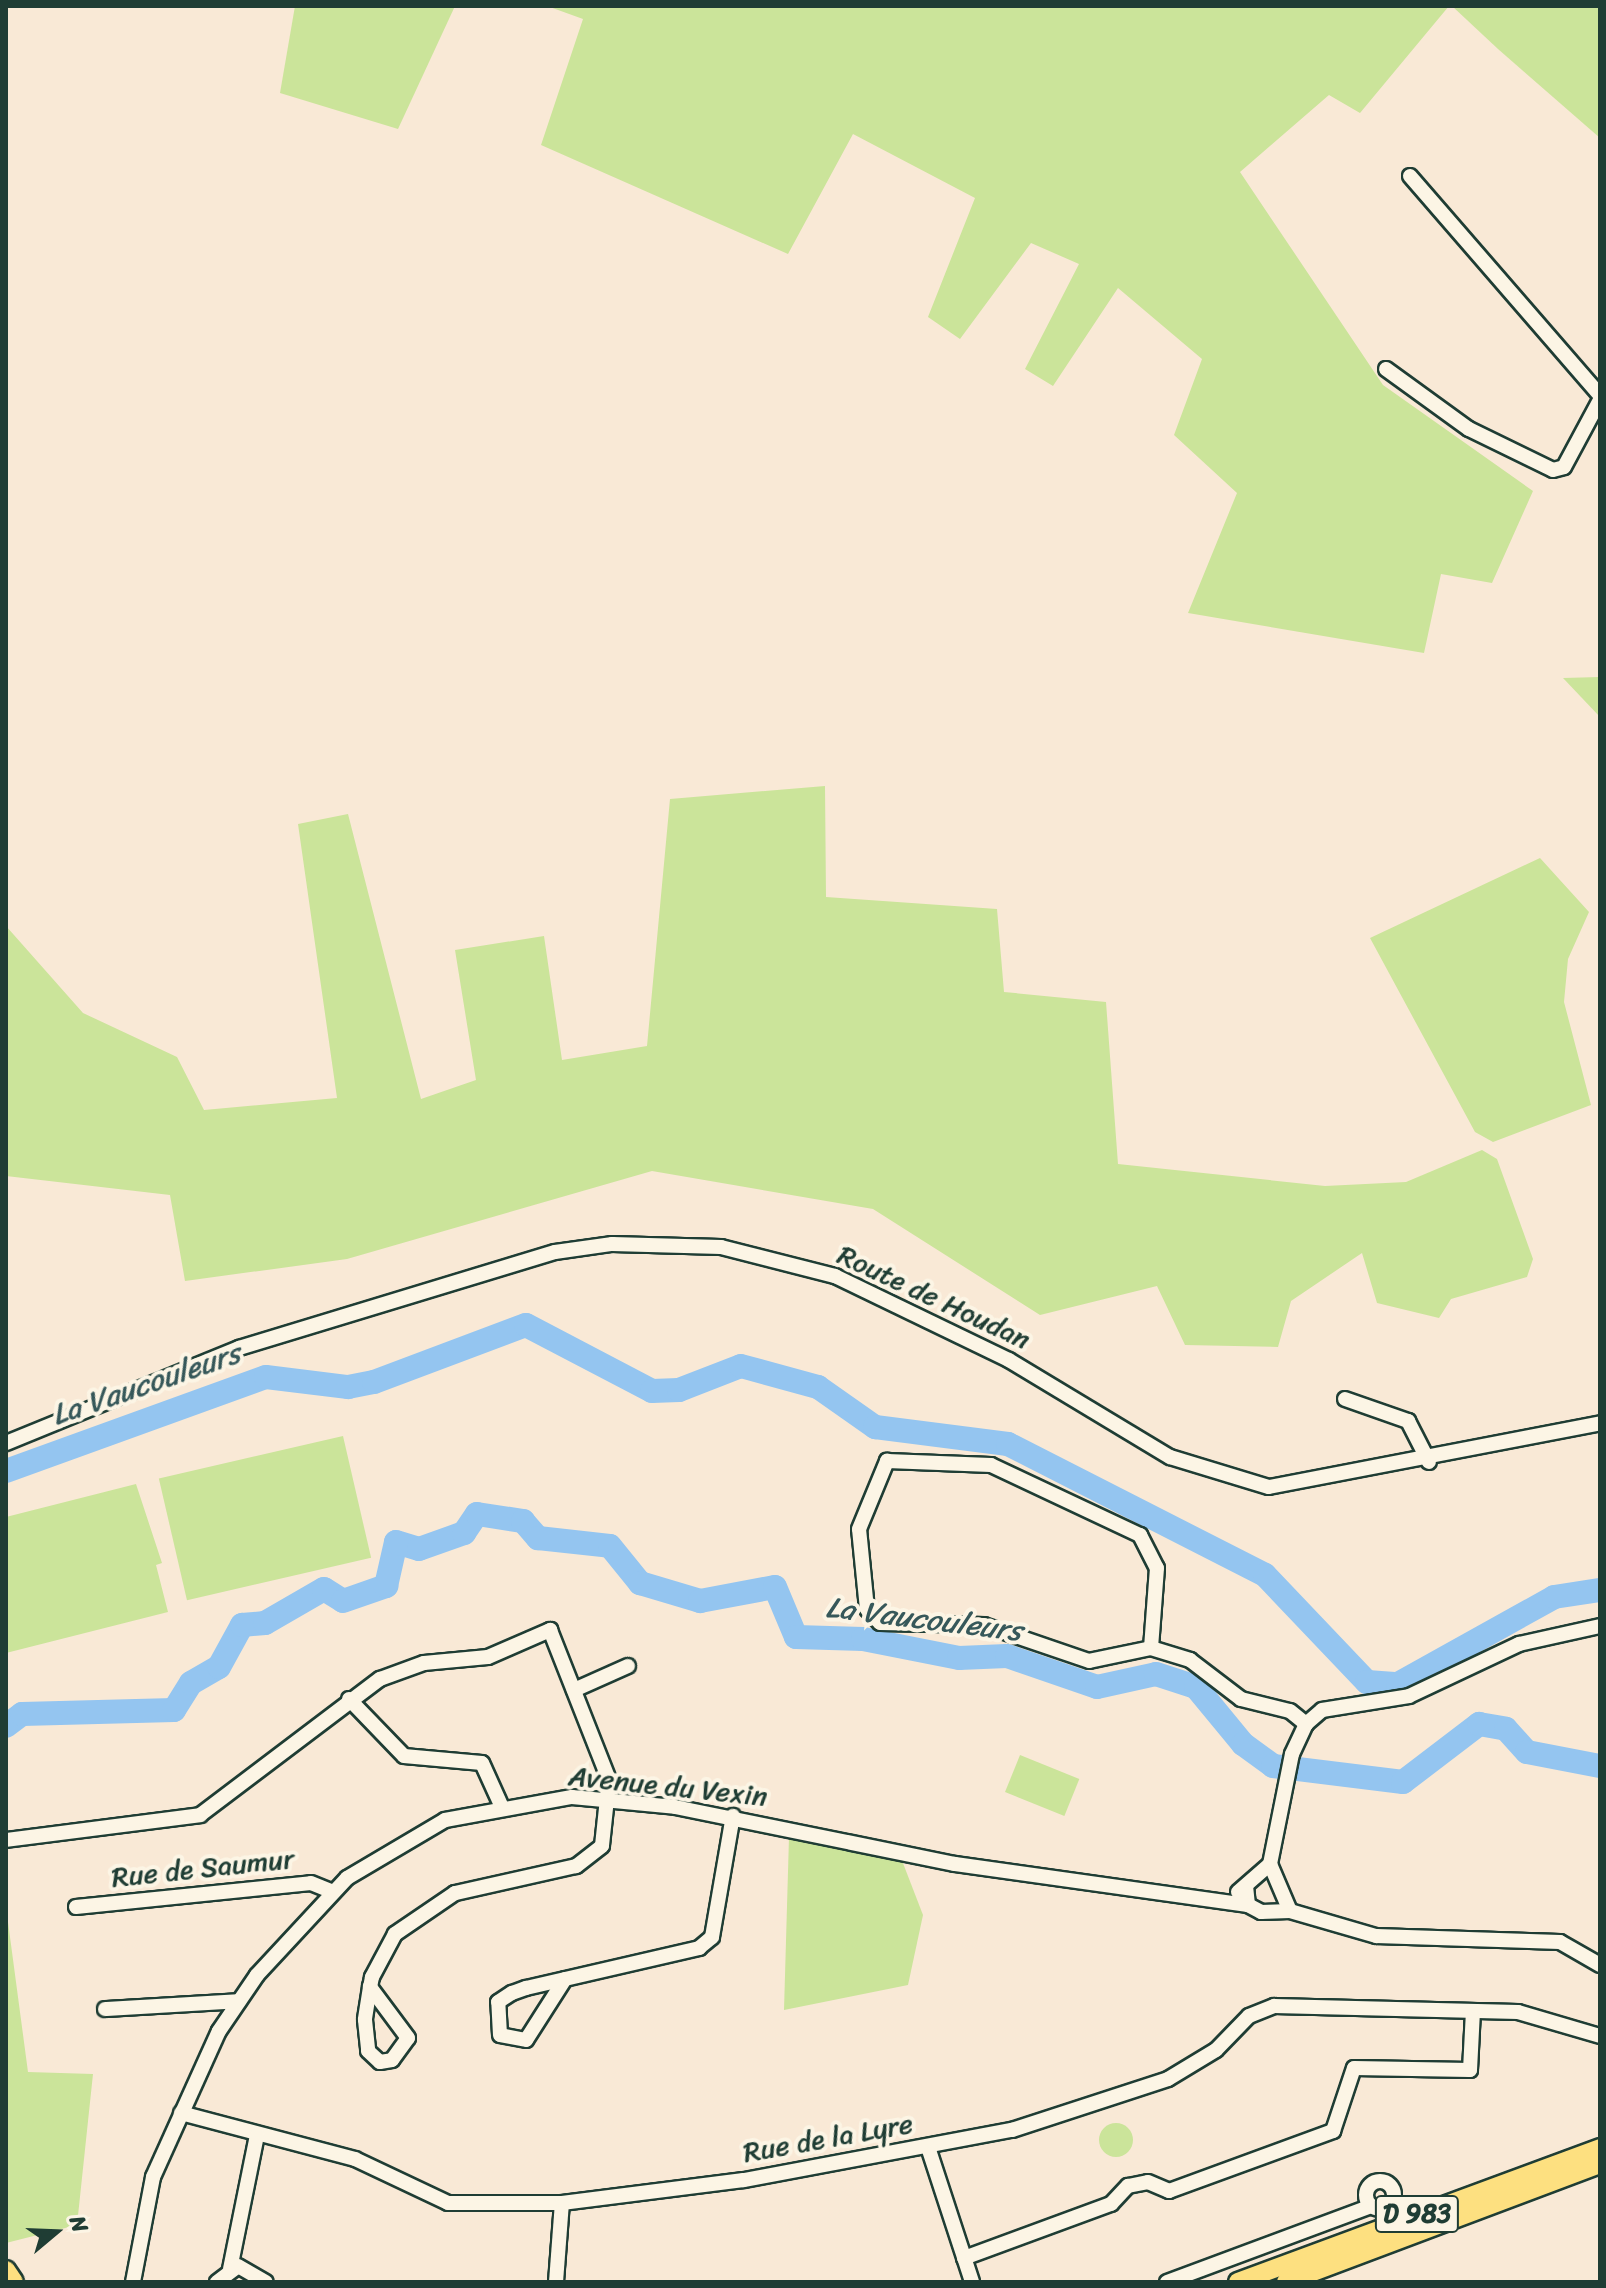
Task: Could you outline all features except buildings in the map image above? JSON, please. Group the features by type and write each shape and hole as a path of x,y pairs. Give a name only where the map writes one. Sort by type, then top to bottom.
{"main road":[{"name":"D 983","path":"1238,2282 1599,2154"},
{"path":"1286,2282 1599,2154"},
{"path":"6,2270 14,2282"}],"street":[{"path":"1386,369 1469,429 1553,470 1564,467 1600,397 1410,176"},
{"name":"Route de Houdan","path":"6,1443 239,1348 428,1288 555,1252 674,1245 736,1250 835,1276 1009,1360 1170,1457 1226,1478 1269,1487 1429,1462 1600,1423"},
{"path":"1345,1399 1408,1421 1429,1462"},
{"path":"1151,1648 1157,1568 1140,1535 991,1465 887,1461 859,1529 867,1609 880,1623 984,1625 1089,1661 1151,1648 1190,1660 1241,1699 1290,1711 1306,1724"},
{"path":"1290,1911 1280,1897 1270,1864 1292,1754 1306,1724 1322,1710 1409,1696 1519,1644 1600,1626"},
{"path":"6,1840 200,1815 250,1784 349,1699 424,1663 488,1657 550,1630 609,1780 602,1846 591,1858 427,1906 395,1934 370,1987 368,2051 380,2062 392,2060 408,2038 370,1987"},
{"path":"574,1690 628,1666"},
{"path":"349,1699 404,1756 482,1763 501,1805"},
{"name":"Avenue du Vexin","path":"133,2282 153,2177 208,2047 239,2001 333,1892 414,1833 501,1805 605,1800 733,1816 955,1864 1225,1898 1266,1912"},
{"path":"565,1979 526,2040 500,2035 498,2002 565,1979 699,1948 712,1937 733,1816"},
{"path":"1225,1898 1251,1882 1270,1864"},
{"path":"1251,1882 1275,1881"},
{"path":"1248,1905 1251,1882"},
{"name":"Rue de Saumur","path":"76,1907 311,1883 333,1892"},
{"path":"1266,1912 1280,1897"},
{"path":"1266,1912 1290,1911 1376,1936 1560,1942 1600,1965"},
{"path":"105,2009 239,2001"},
{"name":"Rue de la Lyre","path":"181,2113 355,2159 448,2203 562,2203 928,2147 1099,2102 1196,2065 1249,2016 1293,2004 1473,2011"},
{"path":"964,2258 1111,2204 1128,2186 1148,2182 1169,2191 1333,2131 1354,2068 1470,2070 1473,2011 1559,2018 1598,2037"},
{"path":"217,2282 230,2269 257,2135"},
{"path":"928,2147 972,2282"},
{"path":"556,2282 562,2203"},
{"path":"1167,2282 1371,2206"},
{"path":"230,2269 248,2267 266,2282"}],"green space":[{"path":"295,6 455,6 398,129 280,93"},
{"path":"547,6 1449,6 1360,113 1329,95 1240,172 1383,385 1533,491 1492,583 1441,574 1424,653 1188,613 1237,493 1174,435 1202,359 1118,288 1053,386 1025,369 1079,264 1031,243 960,339 928,317 975,198 853,134 788,254 541,145 583,19"},
{"path":"1452,6 1600,6 1600,138 1498,49"},
{"path":"1600,677 1600,717 1563,678"},
{"path":"825,786 826,897 997,909 1004,992 1106,1002 1118,1164 1325,1186 1406,1182 1482,1150 1497,1159 1533,1259 1527,1277 1451,1299 1439,1318 1377,1303 1362,1253 1291,1301 1278,1347 1185,1345 1157,1286 1040,1315 873,1209 652,1171 347,1259 185,1281 170,1195 6,1176 6,926 83,1013 177,1057 204,1110 337,1098 298,824 348,814 421,1099 476,1080 455,950 544,936 562,1060 647,1046 670,799"},
{"path":"1540,858 1589,912 1568,959 1564,1002 1591,1105 1493,1142 1475,1132 1370,938"},
{"path":"343,1436 371,1558 187,1600 159,1479"},
{"path":"136,1484 162,1563 156,1565 168,1612 6,1653 6,1517"},
{"path":"1020,1755 1079,1779 1064,1816 1005,1792"},
{"path":"789,1837 901,1858 923,1915 908,1985 784,2010"},
{"path":"6,1907 28,2072 93,2074 77,2225 6,2243"},
{"path":"1116,2123 1128,2128 1133,2140 1128,2152 1116,2157 1104,2152 1099,2140 1104,2128"}],"waterway":[{"name":"La Vaucouleurs","path":"6,1471 266,1377 348,1387 374,1382 526,1325 652,1391 679,1390 741,1366 818,1387 875,1427 1008,1444 1265,1575 1367,1682 1398,1684 1554,1597 1600,1590"},
{"name":"La Vaucouleurs","path":"6,1726 22,1714 174,1710 191,1683 219,1667 242,1625 265,1623 324,1589 343,1601 386,1586 396,1542 419,1549 464,1533 477,1514 523,1521 538,1538 610,1546 640,1583 700,1601 775,1587 796,1637 863,1639 959,1658 1007,1656 1097,1687 1156,1674 1196,1687 1243,1744 1273,1766 1403,1782 1479,1724 1506,1729 1527,1752 1600,1766"}]}
